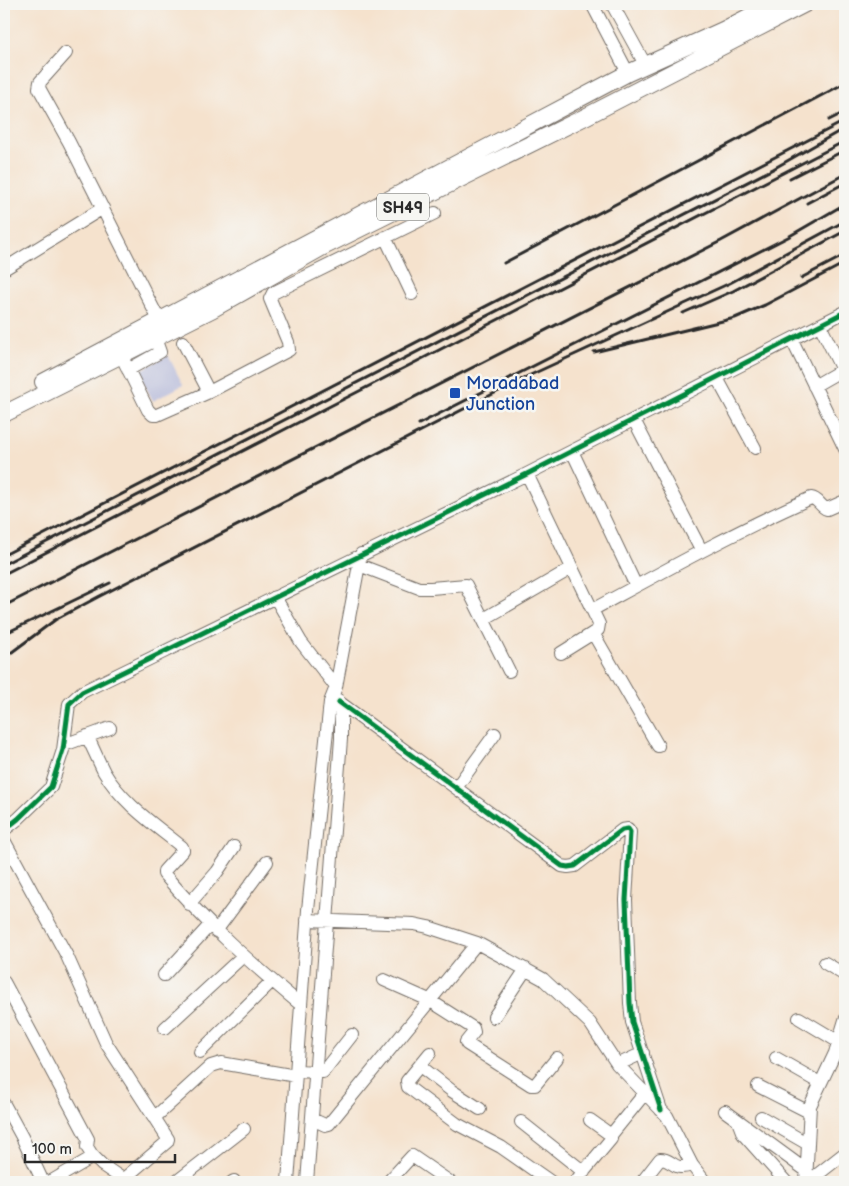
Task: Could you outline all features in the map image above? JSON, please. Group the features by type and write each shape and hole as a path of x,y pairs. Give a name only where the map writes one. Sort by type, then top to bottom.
{"main road":[{"name":"SH49","path":"4,414 155,338 255,278 434,183 628,73 723,30 774,4"},
{"name":"SH49","path":"434,183 805,4"},
{"name":"SH49","path":"4,403 159,320 255,278"}],"street":[{"path":"592,4 628,73"},
{"path":"612,4 646,66"},
{"path":"66,53 40,82 39,88 103,208 159,320"},
{"path":"4,269 103,208"},
{"path":"121,355 148,410 153,415 157,415 209,392 289,350 288,342 270,299 273,293 435,213"},
{"path":"385,238 412,294"},
{"path":"4,830 51,787 64,745 69,704 82,692 275,597 360,560 845,312"},
{"path":"814,386 844,373 820,325"},
{"path":"128,370 160,352 155,338"},
{"path":"792,340 845,449"},
{"path":"183,342 209,392"},
{"path":"717,378 755,448"},
{"path":"634,420 701,550"},
{"path":"572,451 636,586"},
{"path":"527,474 599,627 598,630 560,653"},
{"path":"592,610 701,550 811,498 816,499 826,509 845,501"},
{"path":"360,560 420,588 466,585 509,671"},
{"path":"287,1181 307,920 330,702 336,694 360,560"},
{"path":"484,619 572,568"},
{"path":"275,597 290,626 336,694 342,712 307,1182"},
{"path":"593,632 658,746"},
{"path":"336,694 456,788 555,861 568,868 575,866 622,830 628,829 630,832 626,900 628,989 632,1022 661,1110"},
{"path":"64,745 110,728"},
{"path":"456,788 495,734"},
{"path":"88,736 104,772 117,790 135,808 182,847 183,850 164,870 164,874 189,904 213,928 301,1006"},
{"path":"4,840 67,956 106,1043 168,1141 123,1181 102,1165 86,1146 88,1139 4,982"},
{"path":"189,904 217,872 234,847"},
{"path":"164,975 213,928 267,862"},
{"path":"307,920 414,924 428,927 477,942 543,979 590,1023 618,1064 667,1116 700,1180"},
{"path":"312,1118 325,1125 328,1124 477,942"},
{"path":"165,1028 243,956"},
{"path":"825,963 845,975"},
{"path":"494,1017 526,969"},
{"path":"200,1052 272,980"},
{"path":"384,980 429,1000 473,1028 474,1032 466,1044 531,1085 535,1085 557,1058"},
{"path":"799,1018 839,1042"},
{"path":"812,1179 808,1144 809,1112 813,1098 835,1053 845,1020"},
{"path":"154,1118 211,1066 222,1063 296,1074 324,1071 352,1035"},
{"path":"430,1053 407,1081 408,1087 457,1124 501,1147 552,1182"},
{"path":"618,1064 643,1053"},
{"path":"776,1058 820,1083"},
{"path":"420,1066 452,1092 480,1109"},
{"path":"758,1086 809,1112"},
{"path":"521,1122 580,1177 645,1093"},
{"path":"4,1104 43,1182"},
{"path":"725,1111 812,1179"},
{"path":"761,1117 808,1144"},
{"path":"590,1120 611,1136"},
{"path":"738,1121 743,1134 786,1182"},
{"path":"176,1182 244,1129"},
{"path":"812,1179 845,1153"},
{"path":"50,1182 91,1158 92,1154"},
{"path":"388,1182 412,1156 450,1182"},
{"path":"642,1182 660,1159 683,1168 692,1165"}],"shaded area":[{"path":"168,355 183,385 153,401 138,372"}],"railway":[{"path":"504,263 845,83"},
{"path":"829,120 845,112"},
{"path":"4,555 841,123"},
{"path":"4,564 773,169 845,128"},
{"path":"4,574 845,141"},
{"path":"790,178 845,150"},
{"path":"4,606 721,241 845,174"},
{"path":"807,203 845,183"},
{"path":"419,424 788,237 845,204"},
{"path":"4,658 55,620 98,597 526,377 730,283 845,221"},
{"path":"683,313 733,291 845,231"},
{"path":"801,278 845,255"},
{"path":"594,352 735,318 765,305 845,263"},
{"path":"4,634 110,583"}],"cycle path":[{"path":"4,830 51,787 63,750 69,704 82,692 527,474 845,312"},
{"path":"339,702 562,866 575,866 622,830 628,829 630,832 626,900 632,1022 661,1110"}],"place":[{"name":"Moradabad Junction","path":"455,393"}]}
